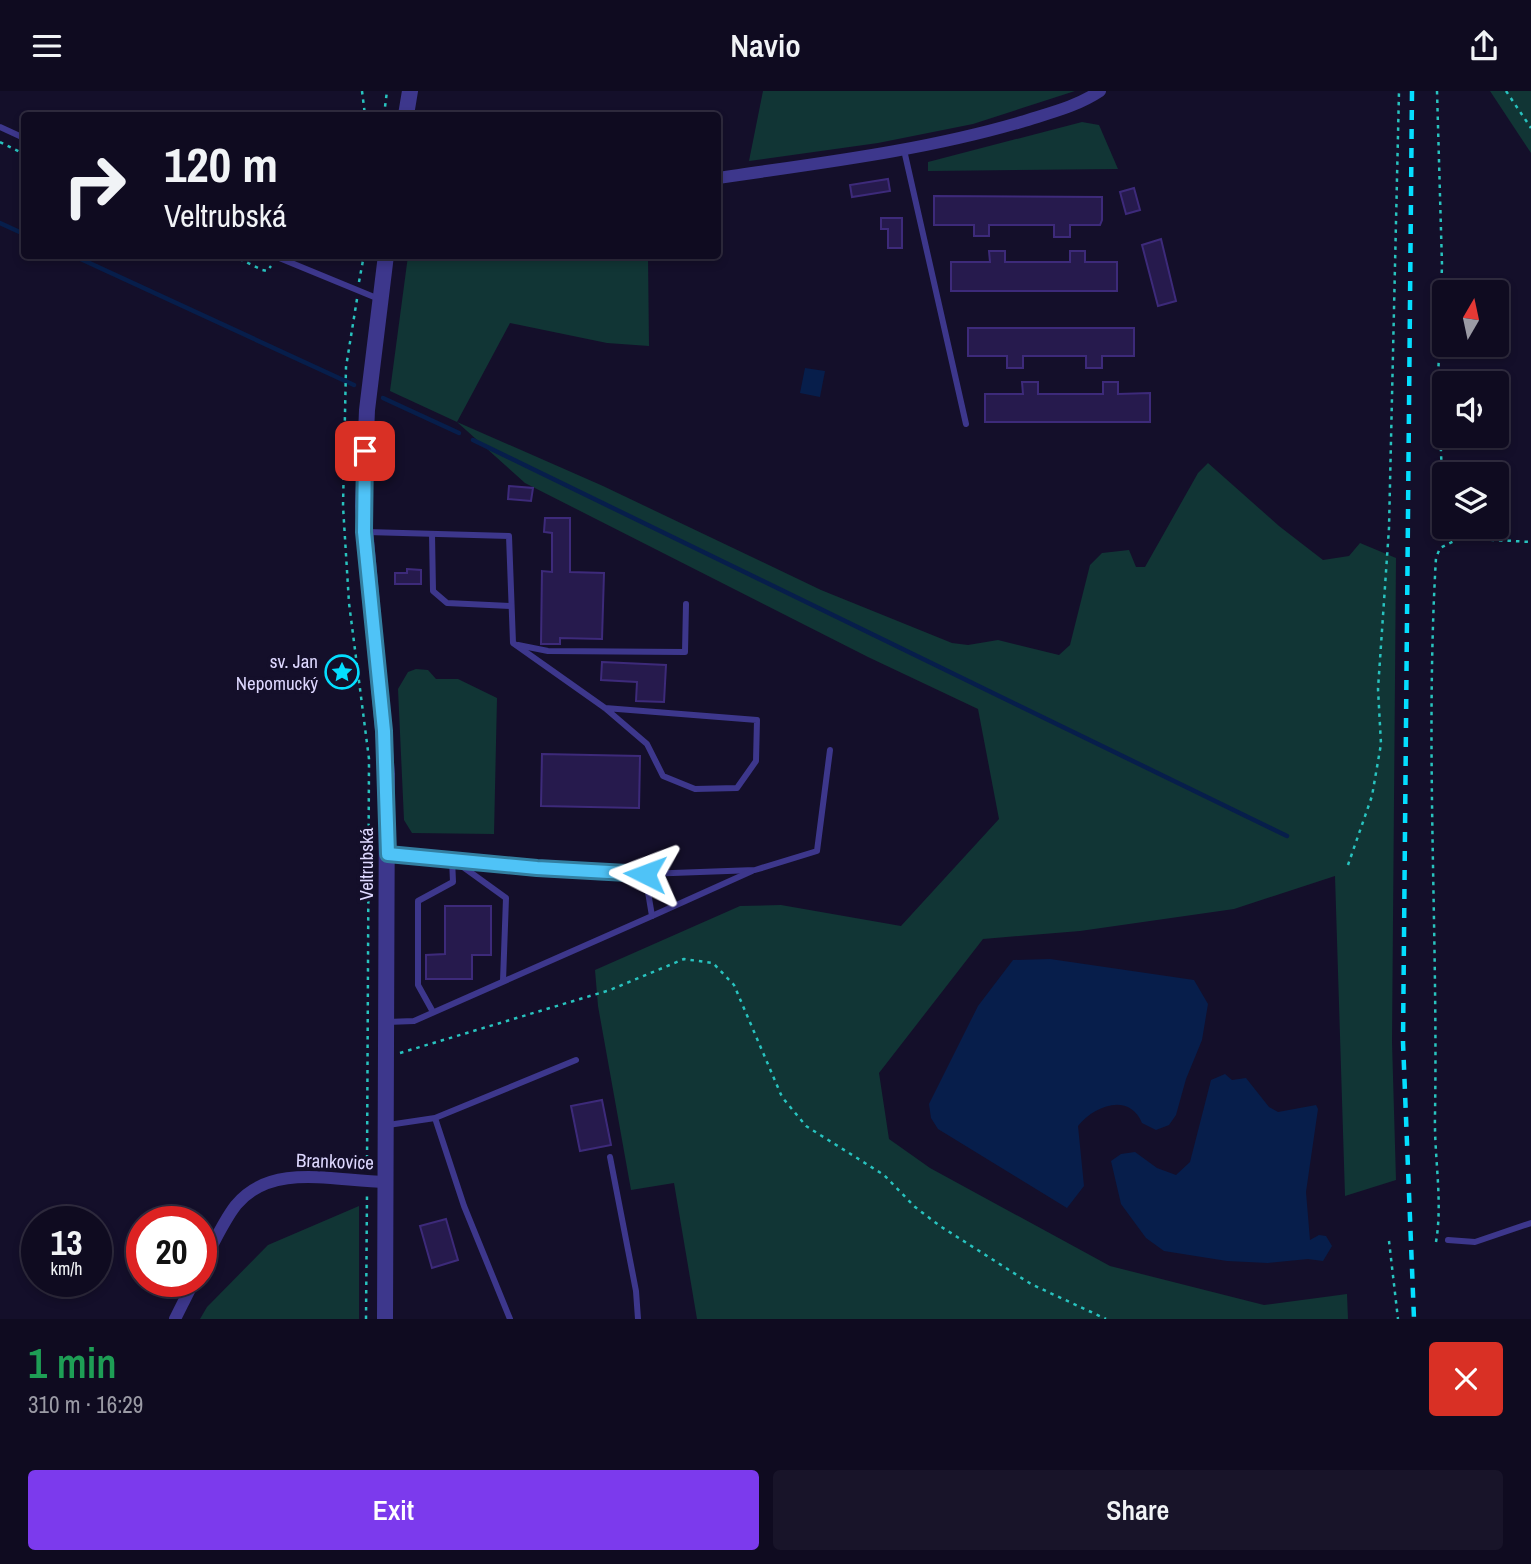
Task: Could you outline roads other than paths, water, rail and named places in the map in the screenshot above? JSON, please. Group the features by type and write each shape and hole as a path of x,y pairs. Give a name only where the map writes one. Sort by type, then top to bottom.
{"street":[{"path":"406,112 410,91"},
{"path":"721,178 904,150 1000,128 1071,107 1100,91"},
{"name":"Veltrubská","path":"385,1319 388,854 384,731 364,532 368,410 386,259"},
{"name":"Brankovice","path":"217,1239 235,1207 258,1186 275,1179 294,1177 386,1182"},
{"path":"175,1319 186,1297"}],"lane":[{"path":"0,127 21,137"},
{"path":"904,150 966,424"},
{"path":"281,259 381,299"},
{"path":"364,532 509,536 513,643"},
{"path":"432,534 433,591 447,603 511,606"},
{"path":"513,643 548,651 685,652 687,604"},
{"path":"513,643 605,708 647,744 663,776 695,789 737,788 756,761 757,720 605,708"},
{"path":"387,1022 414,1021 755,870 817,851 830,750"},
{"path":"388,854 537,868 645,874 755,870"},
{"path":"452,859 506,898 503,981"},
{"path":"433,1012 418,985 418,901 453,882 452,859"},
{"path":"645,874 652,916"},
{"path":"386,1125 435,1118 576,1060"},
{"path":"435,1118 464,1206 510,1319"},
{"path":"610,1157 636,1291 638,1319"},
{"path":"1448,1240 1475,1242 1531,1223"}],"water":[{"path":"805,368 825,371 820,397 800,393"},
{"path":"1050,959 1194,980 1208,1004 1202,1040 1186,1079 1176,1115 1169,1125 1156,1130 1142,1123 1129,1108 1111,1105 1093,1113 1078,1126 1084,1186 1067,1208 938,1129 931,1118 929,1104 978,1006 1013,960"},
{"path":"1225,1074 1232,1080 1246,1078 1269,1107 1278,1112 1316,1105 1318,1109 1306,1192 1310,1240 1319,1235 1326,1236 1332,1246 1323,1261 1227,1261 1164,1251 1146,1238 1121,1204 1111,1161 1121,1154 1135,1152 1157,1168 1176,1175 1190,1162 1211,1080"}],"waterway":[{"path":"0,223 21,233"},
{"path":"81,259 354,385"},
{"path":"383,398 459,433"},
{"path":"473,440 1287,836"}],"railway":[{"path":"1412,91 1403,1042 1414,1319"}],"place":[{"name":"sv. Jan Nepomucký","path":"342,672"}]}
